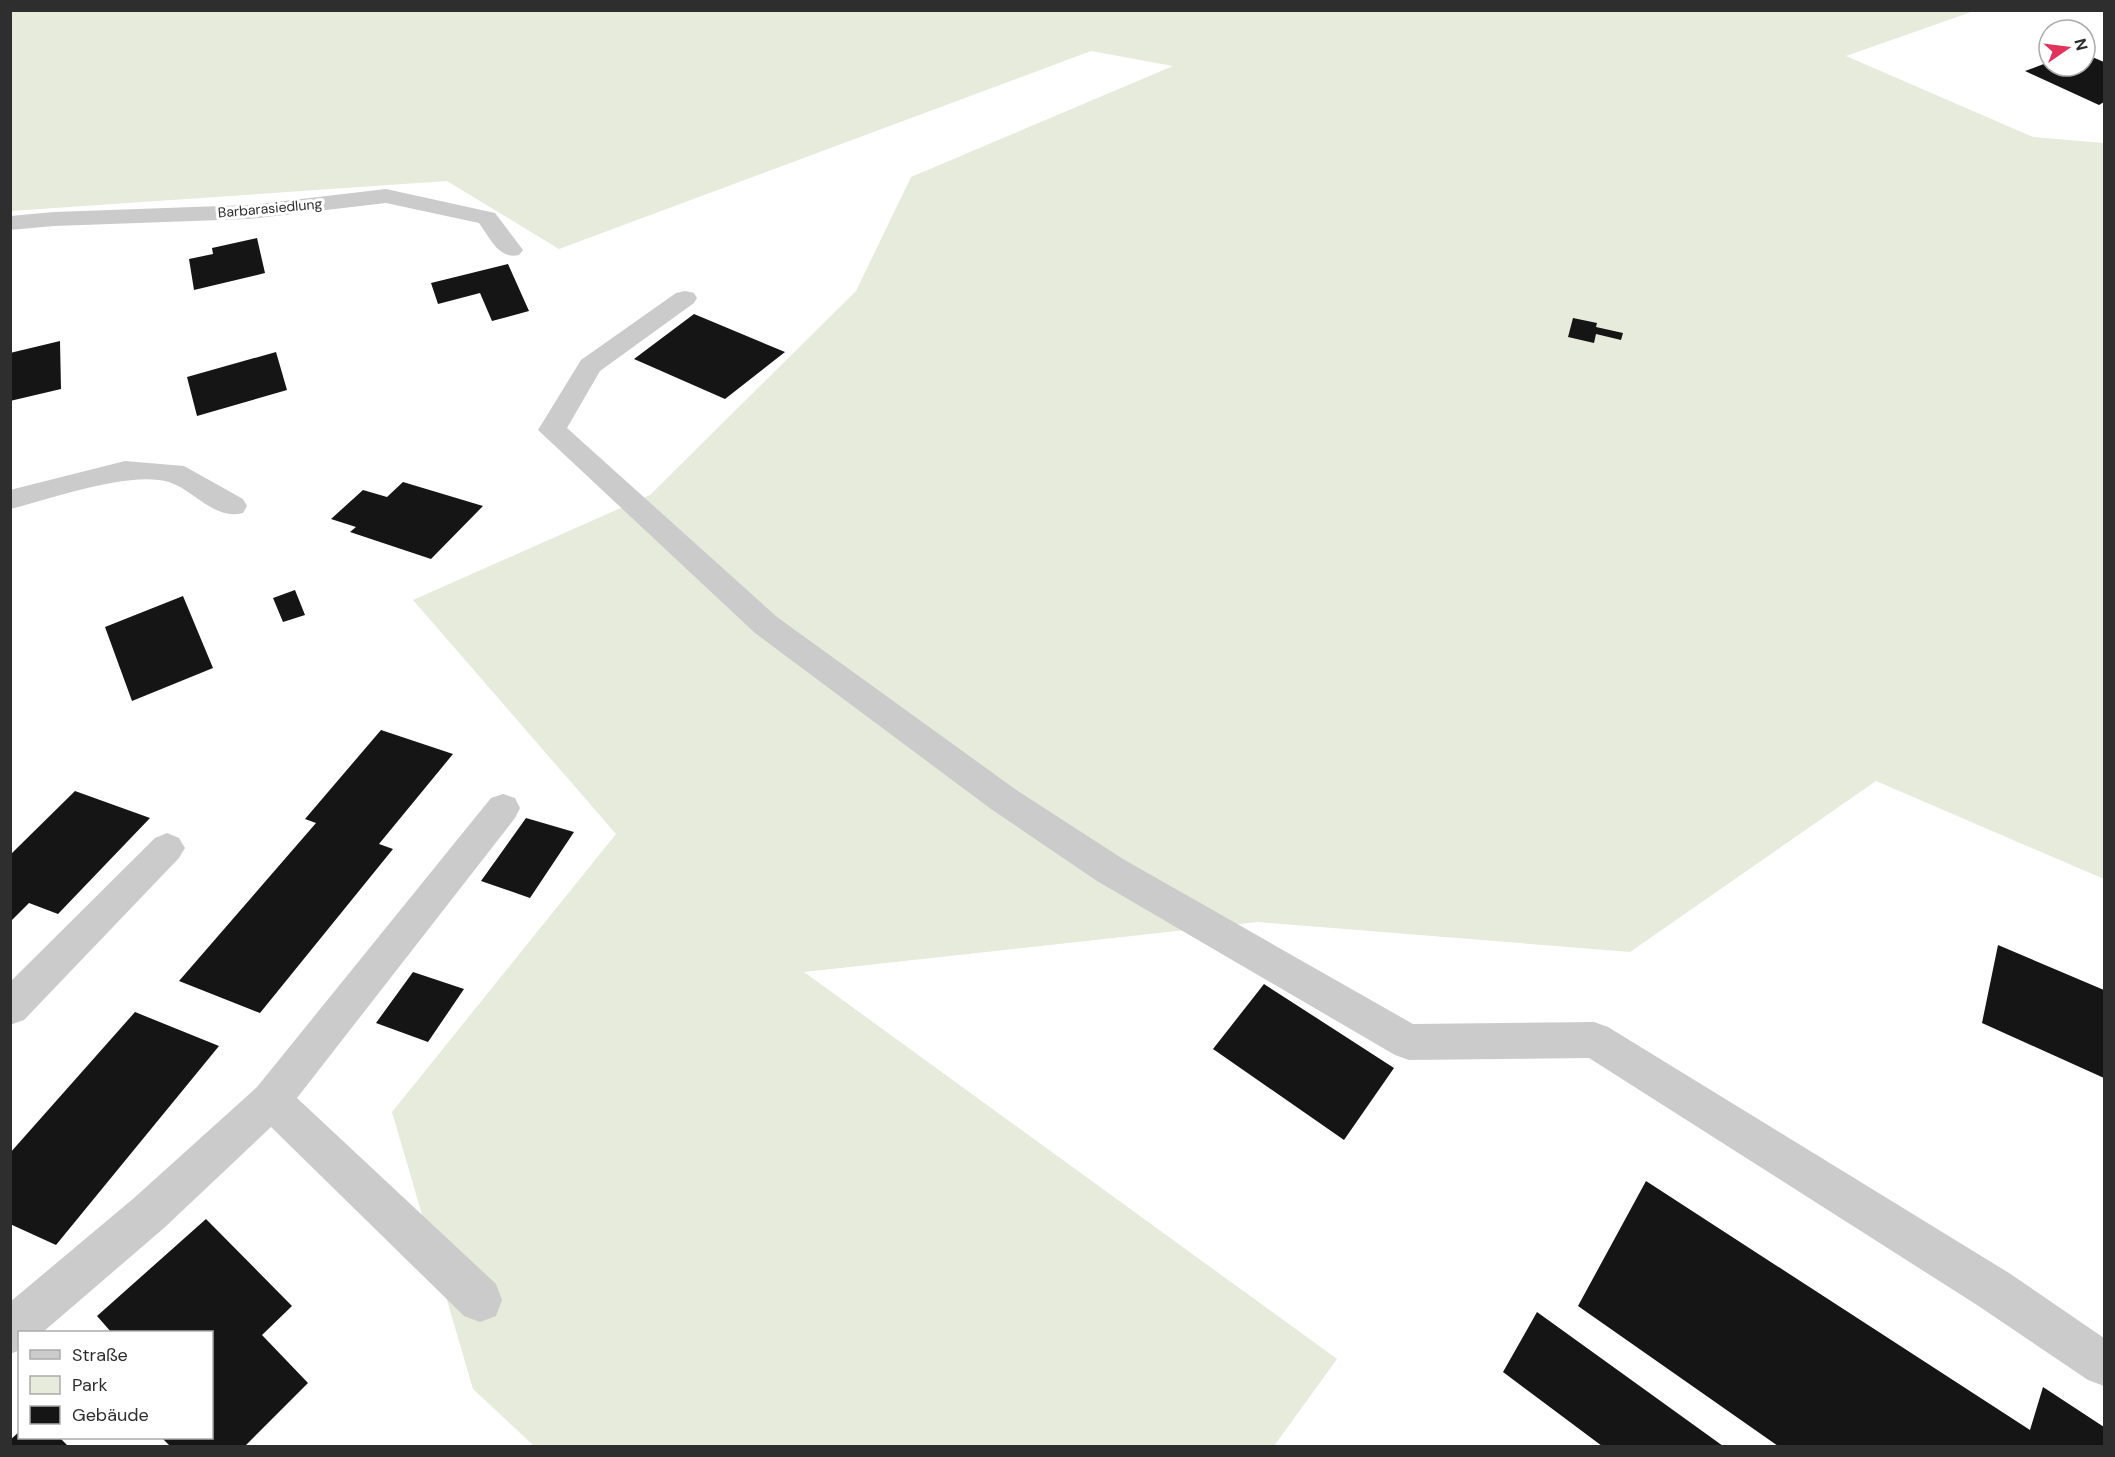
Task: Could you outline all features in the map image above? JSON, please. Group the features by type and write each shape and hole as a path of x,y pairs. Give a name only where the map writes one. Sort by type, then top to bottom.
{"street":[{"name":"Barbarasiedlung","path":"10,223 54,219 249,212 386,196 487,218 511,250"},
{"path":"685,298 590,366 552,430 766,625 1003,799 1110,870 1409,1042 1594,1040 1993,1289 2104,1364"},
{"path":"10,500 125,470 174,473 233,506"},
{"path":"10,1332 149,1213 271,1100 503,808"},
{"path":"10,1008 167,848"},
{"path":"271,1100 480,1300"}],"green space":[{"path":"11,11 1974,11 1846,56 2033,137 2104,143 2104,879 1876,781 1630,952 1258,922 804,972 1337,1359 1274,1446 534,1446 473,1389 392,1112 616,834 413,600 650,495 856,291 911,177 1173,66 1091,51 559,249 447,181 11,211"}],"building":[{"path":"2097,59 2104,62 2104,102 2099,105 2040,78 2097,78"},
{"path":"2037,66 2037,77 2025,71"},
{"path":"257,238 265,273 194,290 189,259 213,254 212,248"},
{"path":"508,264 529,311 492,321 480,293 438,304 431,283"},
{"path":"694,314 785,352 725,399 634,359"},
{"path":"1573,318 1597,323 1596,327 1623,333 1621,340 1596,334 1594,343 1568,337"},
{"path":"60,341 61,389 10,401 10,353"},
{"path":"276,352 287,390 197,416 187,377"},
{"path":"403,482 483,506 431,559 350,532 356,527 331,519 363,490 387,497"},
{"path":"295,590 305,615 283,622 273,598"},
{"path":"183,596 213,668 132,701 105,627"},
{"path":"381,730 453,754 379,844 393,849 260,1013 179,981 316,823 305,819"},
{"path":"75,791 150,818 58,914 29,903 10,922 10,855"},
{"path":"526,818 574,832 530,898 481,881"},
{"path":"1998,945 2104,990 2104,1078 1982,1023"},
{"path":"413,972 464,989 428,1042 376,1023"},
{"path":"1264,984 1394,1068 1344,1140 1213,1049"},
{"path":"135,1012 219,1046 56,1245 10,1224 10,1153"},
{"path":"1646,1181 2030,1430 2043,1387 2104,1427 2104,1446 1778,1446 1578,1306"},
{"path":"206,1219 292,1306 262,1335 308,1383 245,1446 170,1446 163,1439 213,1439 213,1331 110,1331 97,1316"},
{"path":"1537,1312 1723,1446 1602,1446 1503,1372"},
{"path":"18,1433 18,1439 61,1439 68,1446 10,1446 10,1440"}]}
